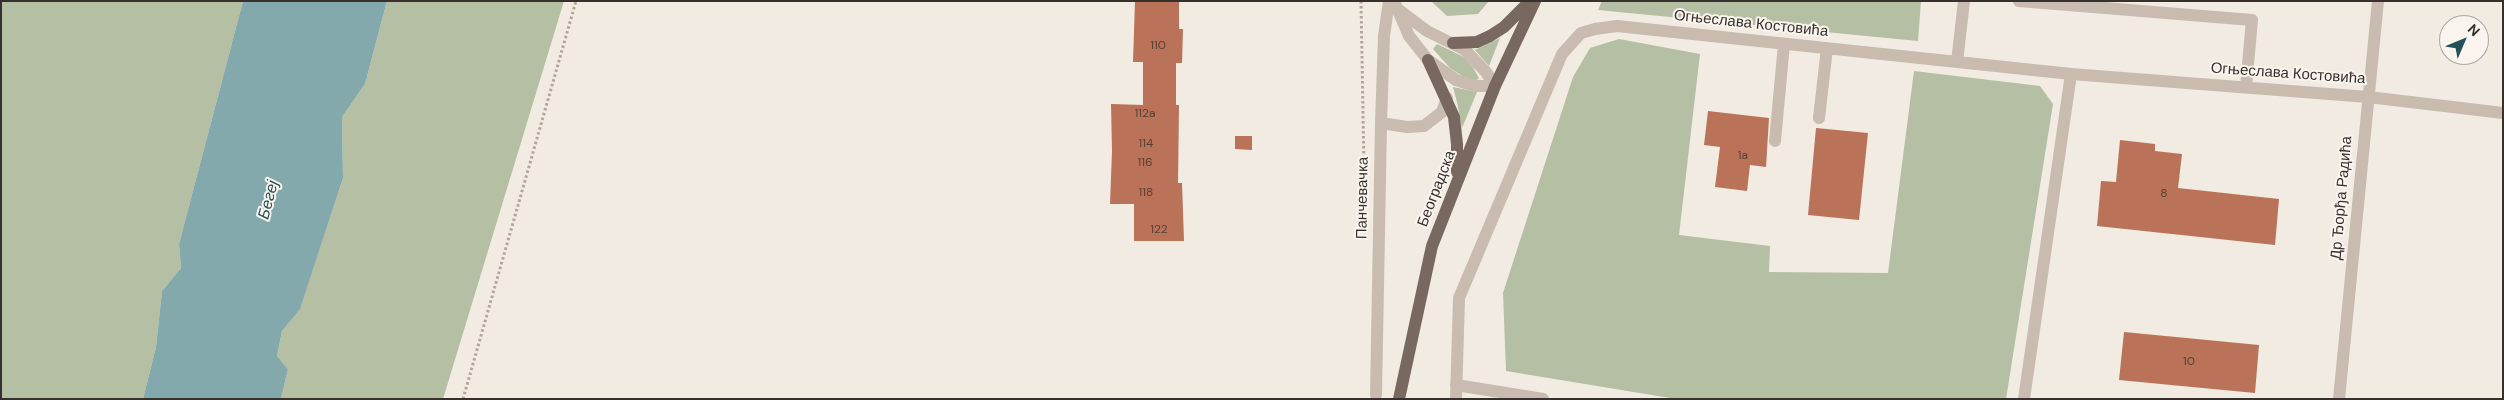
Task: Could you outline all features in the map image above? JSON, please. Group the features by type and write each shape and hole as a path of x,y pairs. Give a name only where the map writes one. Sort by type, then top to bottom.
{"main road":[{"path":"1453,43 1477,42 1490,36 1504,27 1530,1"},
{"name":"Београдска","path":"1399,399 1432,246 1495,86 1535,1"},
{"path":"1428,60 1447,98 1454,118 1457,144 1457,181"}],"street":[{"path":"1957,62 1964,1"},
{"path":"2019,1 2162,7 2252,20 2246,87"},
{"name":"Др Ђорђа Радића","path":"2339,399 2378,1"},
{"path":"1393,4 1427,31 1453,43 1472,57 1495,86"},
{"path":"1393,4 1409,36 1428,60 1456,80 1475,86 1495,86"},
{"name":"Панчевачка","path":"1376,395 1384,36 1393,4"},
{"name":"Огњеслава Костовића","path":"1456,399 1459,298 1552,74 1570,42 1581,33 1617,26 2071,74 2368,97 2503,113"},
{"path":"1776,141 1784,44"},
{"path":"1819,118 1827,48"},
{"path":"2024,399 2071,74"},
{"path":"1381,123 1406,127 1424,126 1442,112 1447,98"},
{"path":"1456,385 1543,399"}],"path":[{"path":"463,399 576,1"}],"green space":[{"path":"1,1 243,1 179,244 181,268 162,291 156,347 143,399 1,399"},
{"path":"387,1 564,1 443,399 281,399 288,369 277,356 282,331 300,308 343,178 342,117 365,84"},
{"path":"1431,1 1489,1 1478,14 1447,16"},
{"path":"1602,1 1921,1 1918,41 1598,10"},
{"path":"1500,38 1489,66 1475,50"},
{"path":"1619,39 1700,54 1679,235 1770,246 1769,272 1888,273 1914,71 2040,86 2053,104 2006,399 1676,399 1506,371 1503,293 1573,77 1590,48"},
{"path":"1437,44 1464,57 1479,78 1476,81 1467,79 1450,68 1433,49"},
{"path":"1453,87 1477,92 1462,128 1457,102"}],"water":[{"name":"Бегеј","path":"243,1 387,1 365,84 342,117 343,178 300,309 282,331 277,356 288,369 281,399 143,399 156,347 162,291 181,268 179,244"}],"building":[{"path":"1135,1 1179,1 1179,29 1183,29 1182,63 1176,63 1176,105 1179,105 1178,183 1182,183 1184,241 1134,241 1134,204 1110,204 1111,104 1143,105 1143,62 1133,62"},
{"path":"1708,111 1769,118 1766,167 1750,165 1747,191 1715,187 1720,147 1704,145"},
{"path":"1816,128 1868,133 1859,220 1808,215"},
{"path":"1235,136 1252,136 1252,150 1235,149"},
{"path":"2120,140 2155,144 2155,151 2182,154 2178,188 2279,199 2275,245 2097,226 2101,181 2116,182"},
{"path":"2124,332 2259,345 2255,393 2119,380"}]}
